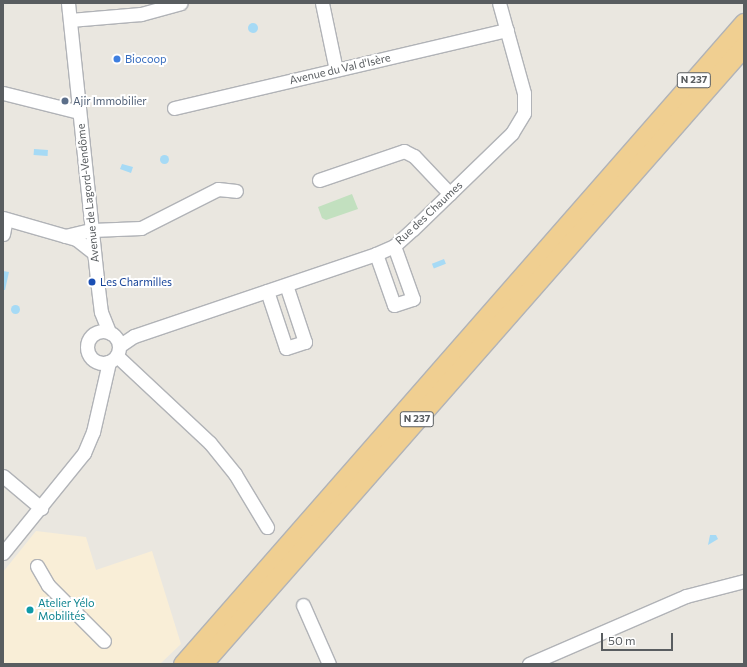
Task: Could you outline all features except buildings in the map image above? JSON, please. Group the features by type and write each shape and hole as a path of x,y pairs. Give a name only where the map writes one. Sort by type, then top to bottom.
{"highway":[{"name":"N 237","path":"650,142 744,23"},
{"name":"N 237","path":"183,664 626,168 744,46"},
{"name":"N 237","path":"202,664 626,168"},
{"path":"176,664 199,646"}],"street":[{"name":"Avenue de Lagord-Vendôme","path":"68,3 101,312 111,349 210,443 234,474 267,526"},
{"path":"70,20 141,14 181,3"},
{"path":"322,3 336,70"},
{"name":"Rue des Chaumes","path":"111,349 134,336 376,254 394,246 512,133 524,112 524,93 500,3"},
{"name":"Avenue du Val d'Isère","path":"174,108 507,30"},
{"path":"3,93 79,112"},
{"path":"318,180 404,151 414,156 450,194"},
{"path":"64,236 92,230 141,228 218,189 236,191"},
{"path":"3,234 5,218 76,239 94,253"},
{"path":"376,254 394,305 413,298 394,246"},
{"path":"267,291 286,348 305,342 286,285"},
{"name":"Avenue de Lagord-Vendôme","path":"101,312 96,333 90,339 87,348 91,357 111,349"},
{"path":"3,553 41,508 84,453 93,432 111,349 96,333"},
{"path":"3,476 41,508"},
{"path":"36,566 48,585 104,641"},
{"path":"529,664 686,596 744,581"},
{"path":"303,605 329,664"}],"shaded area":[{"path":"36,531 86,537 96,570 152,551 181,644 160,664 3,664 3,572"}],"green space":[{"path":"352,194 358,209 326,220 322,218 318,207"}],"water":[{"path":"253,23 258,28 253,33 248,28"},
{"path":"34,149 48,150 48,156 34,155"},
{"path":"164,154 169,159 164,164 159,159"},
{"path":"122,164 133,167 131,173 120,169"},
{"path":"444,259 446,264 434,269 432,264"},
{"path":"3,271 9,272 5,290 3,290"},
{"path":"15,304 20,309 15,314 10,309"},
{"path":"710,535 716,535 718,539 708,545"}],"place":[{"name":"Biocoop","path":"117,59"},
{"name":"Ajir Immobilier","path":"65,101"},
{"name":"Les Charmilles","path":"92,282"},
{"name":"Atelier Yélo Mobilités","path":"30,610"}]}
